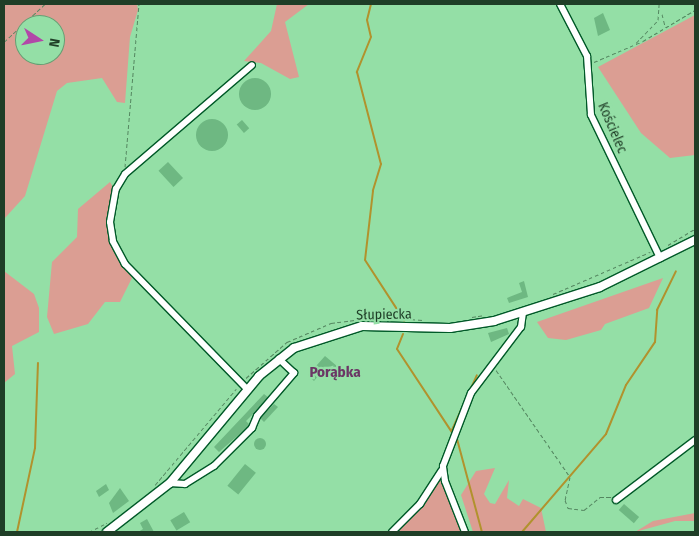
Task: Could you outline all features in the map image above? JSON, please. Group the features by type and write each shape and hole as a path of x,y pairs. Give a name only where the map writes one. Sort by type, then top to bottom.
{"main road":[{"name":"Słupiecka","path":"107,532 170,483 244,386 279,359 310,340 353,327 466,327 523,313 600,287 695,240"}],"street":[{"name":"Kościelec","path":"560,4 589,64 591,115 660,258"},
{"path":"244,386 125,264 113,241 110,222 116,189 125,174 252,65"},
{"path":"392,532 420,504 443,466 471,393 491,364 521,327 523,313"},
{"path":"170,483 185,484 214,466 252,428 257,416 294,373 279,359"},
{"path":"616,500 695,440"},
{"path":"443,466 445,481 465,532"}],"path":[{"path":"4,42 45,4"},
{"path":"125,174 139,4"},
{"path":"659,4 665,27"},
{"path":"589,64 635,44 695,10"},
{"path":"635,44 661,14"},
{"path":"549,296 657,249 695,229"},
{"path":"470,318 492,315"},
{"path":"154,486 244,386 287,342 330,324 379,317 428,320"},
{"path":"491,364 570,477 564,500 568,508 584,510 606,495 616,500"},
{"path":"89,532 112,520"}],"shaded area":[{"path":"4,4 137,4 138,10 130,37 125,103 117,102 102,78 67,83 57,91 25,196 4,219"},
{"path":"277,4 309,4 285,22 299,77 290,79 261,63 244,61 271,31"},
{"path":"695,15 695,155 670,158 641,133 598,67"},
{"path":"110,182 114,189 106,220 109,240 132,278 120,302 105,302 88,324 54,334 47,317 52,262 77,237 78,209"},
{"path":"4,271 34,294 39,308 39,332 12,346 15,374 4,383"},
{"path":"663,278 649,308 605,324 601,330 566,340 548,338 537,322"},
{"path":"495,468 484,494 490,503 495,504 509,480 507,498 519,506 523,499 541,508 546,532 473,532 461,495 476,471"},
{"path":"440,480 463,532 397,532 422,506"},
{"path":"695,513 695,521 675,521 635,532 653,521"}],"building":[{"path":"603,13 610,30 598,36 594,18"},
{"path":"255,78 267,82 271,94 267,106 255,110 243,106 239,94 243,82"},
{"path":"212,119 218,120 223,124 227,129 227,141 223,146 218,150 212,151 206,150 201,146 197,141 196,135 197,129 201,124 206,120"},
{"path":"242,120 249,128 244,133 237,125"},
{"path":"168,162 183,178 173,187 158,171"},
{"path":"524,281 528,297 509,303 507,298 522,292 519,283"},
{"path":"507,328 509,334 491,342 488,333"},
{"path":"325,356 344,372 338,379 325,368 314,381 308,375"},
{"path":"264,394 269,398 246,421 250,425 219,452 214,447"},
{"path":"274,404 278,407 264,422 260,418"},
{"path":"258,438 262,438 266,444 262,450 258,450 254,446 254,442"},
{"path":"245,464 256,473 238,495 227,486"},
{"path":"106,484 109,490 99,497 96,491"},
{"path":"120,488 129,501 113,513 109,503"},
{"path":"624,504 639,517 634,523 619,510"},
{"path":"184,512 190,522 176,531 170,520"},
{"path":"147,519 154,532 138,532 143,529 140,523"}],"waterway":[{"path":"371,4 367,20 371,37 357,72 381,164 373,191 365,260 404,320"},
{"path":"522,532 606,434 626,385 655,342 657,310 676,271"},
{"path":"403,334 397,349 453,434"},
{"path":"17,532 35,448 38,363"},
{"path":"452,430 477,375"},
{"path":"457,439 482,532"}],"district":[{"name":"Porąbka","path":"335,373"}]}
